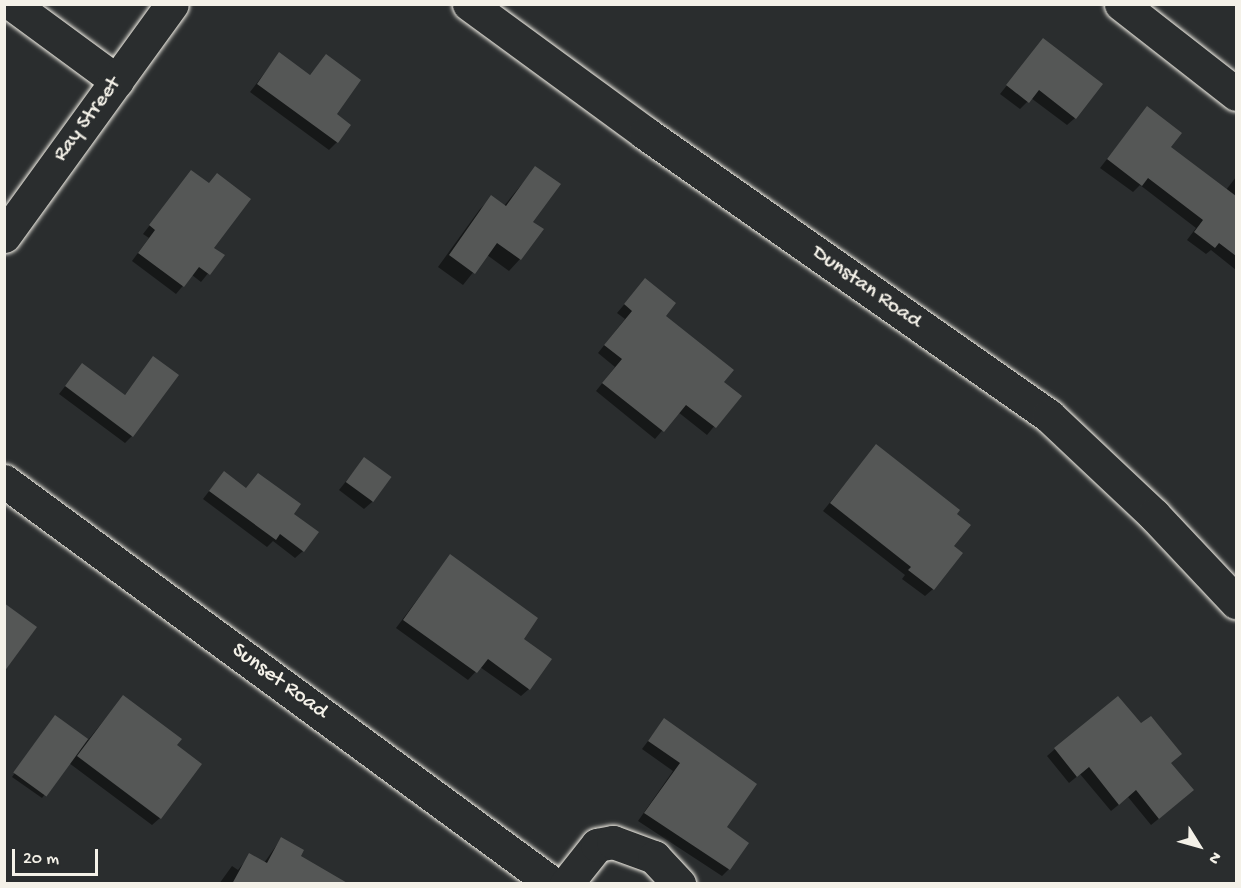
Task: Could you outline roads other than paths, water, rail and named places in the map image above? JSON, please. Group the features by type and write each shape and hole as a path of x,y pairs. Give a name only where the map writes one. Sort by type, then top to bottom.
{"street":[{"path":"12,4 117,81"},
{"name":"Ray Street","path":"4,236 172,4"},
{"name":"Dunstan Road","path":"469,4 645,133 1049,416 1155,516 1236,602"},
{"path":"1121,4 1236,94"},
{"name":"Sunset Road","path":"4,481 553,884"},
{"path":"566,884 597,845 614,842 654,857 679,884"}]}
